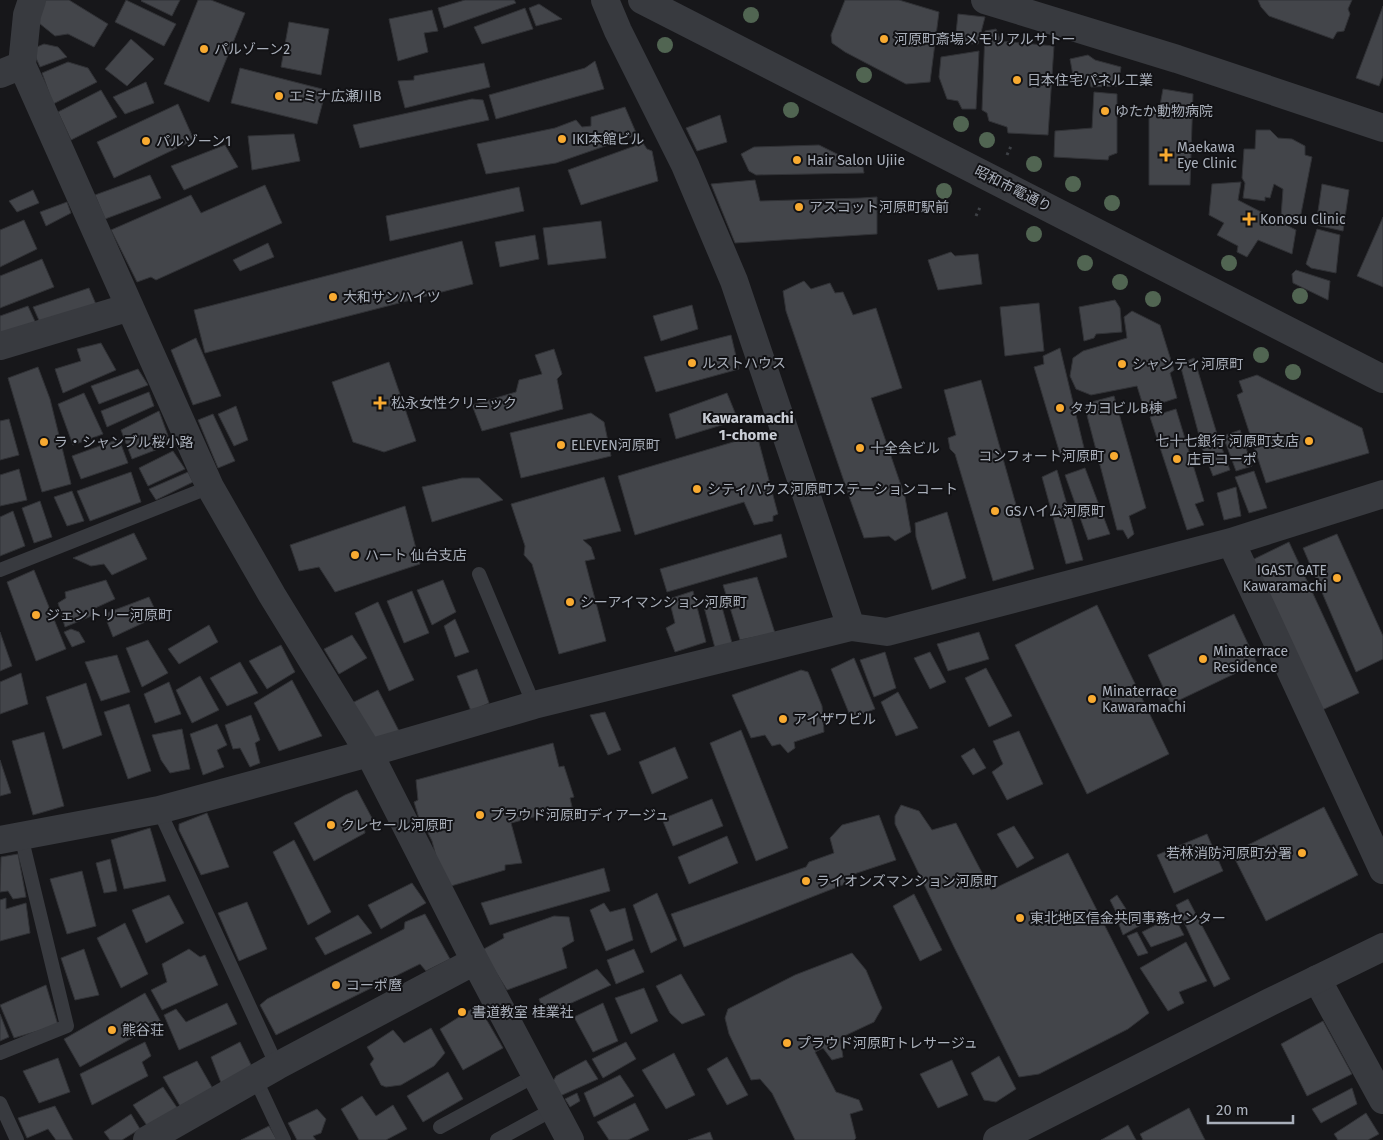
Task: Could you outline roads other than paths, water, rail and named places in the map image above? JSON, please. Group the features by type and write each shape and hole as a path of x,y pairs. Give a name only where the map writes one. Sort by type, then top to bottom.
{"street":[{"path":"32,0 11,70 130,307 210,487 272,595 369,753 475,961 570,1140"},
{"path":"605,0 618,31 685,165 734,281 851,627"},
{"name":"昭和市電通り","path":"642,0 1383,379"},
{"path":"985,0 1176,59 1383,128"},
{"path":"0,346 130,307"},
{"path":"11,838 159,810 369,753 534,705 851,627 887,632 1231,542 1383,494"},
{"path":"1231,542 1383,870"},
{"path":"997,1140 1383,947"},
{"path":"147,1140 266,1072 475,961"},
{"path":"1317,979 1383,1100"}],"lane":[{"path":"0,570 210,487"},
{"path":"479,574 534,705"},
{"path":"159,810 266,1072 284,1140"},
{"path":"0,1053 67,1026 11,838"},
{"path":"440,1127 536,1075"},
{"path":"0,1104 17,1140"},
{"path":"497,1140 554,1109"}],"place":[{"name":"河原町斎場メモリアルサトー","path":"884,39"},
{"name":"パルゾーン2","path":"204,49"},
{"name":"日本住宅パネル工業","path":"1017,80"},
{"name":"エミナ広瀬川B","path":"279,96"},
{"name":"ゆたか動物病院","path":"1105,111"},
{"name":"IKI本館ビル","path":"562,139"},
{"name":"パルゾーン1","path":"146,141"},
{"name":"Maekawa Eye Clinic","path":"1166,155"},
{"name":"Hair Salon Ujiie","path":"797,160"},
{"name":"アスコット河原町駅前","path":"799,207"},
{"name":"Konosu Clinic","path":"1249,219"},
{"name":"大和サンハイツ","path":"333,297"},
{"name":"ルストハウス","path":"692,363"},
{"name":"シャンティ河原町","path":"1122,364"},
{"name":"松永女性クリニック","path":"380,403"},
{"name":"タカヨビルB棟","path":"1060,408"},
{"name":"七十七銀行 河原町支店","path":"1309,441"},
{"name":"ラ・シャンブル桜小路","path":"44,442"},
{"name":"ELEVEN河原町","path":"561,445"},
{"name":"十全会ビル","path":"860,448"},
{"name":"コンフォート河原町","path":"1114,456"},
{"name":"庄司コーポ","path":"1177,459"},
{"name":"シティハウス河原町ステーションコート","path":"697,489"},
{"name":"GSハイム河原町","path":"995,511"},
{"name":"ハート 仙台支店","path":"355,555"},
{"name":"IGAST GATE Kawaramachi","path":"1337,578"},
{"name":"シーアイマンション河原町","path":"570,602"},
{"name":"ジェントリー河原町","path":"36,615"},
{"name":"Minaterrace Residence","path":"1203,659"},
{"name":"Minaterrace Kawaramachi","path":"1092,699"},
{"name":"アイザワビル","path":"783,719"},
{"name":"プラウド河原町ディアージュ","path":"480,815"},
{"name":"クレセール河原町","path":"331,825"},
{"name":"若林消防河原町分署","path":"1302,853"},
{"name":"ライオンズマンション河原町","path":"806,881"},
{"name":"東北地区信金共同事務センター","path":"1020,918"},
{"name":"コーポ麿","path":"336,985"},
{"name":"書道教室 桂業社","path":"462,1012"},
{"name":"熊谷荘","path":"112,1030"},
{"name":"プラウド河原町トレサージュ","path":"787,1043"}],"district":[{"name":"Kawaramachi 1-chome","path":"748,426"}]}
